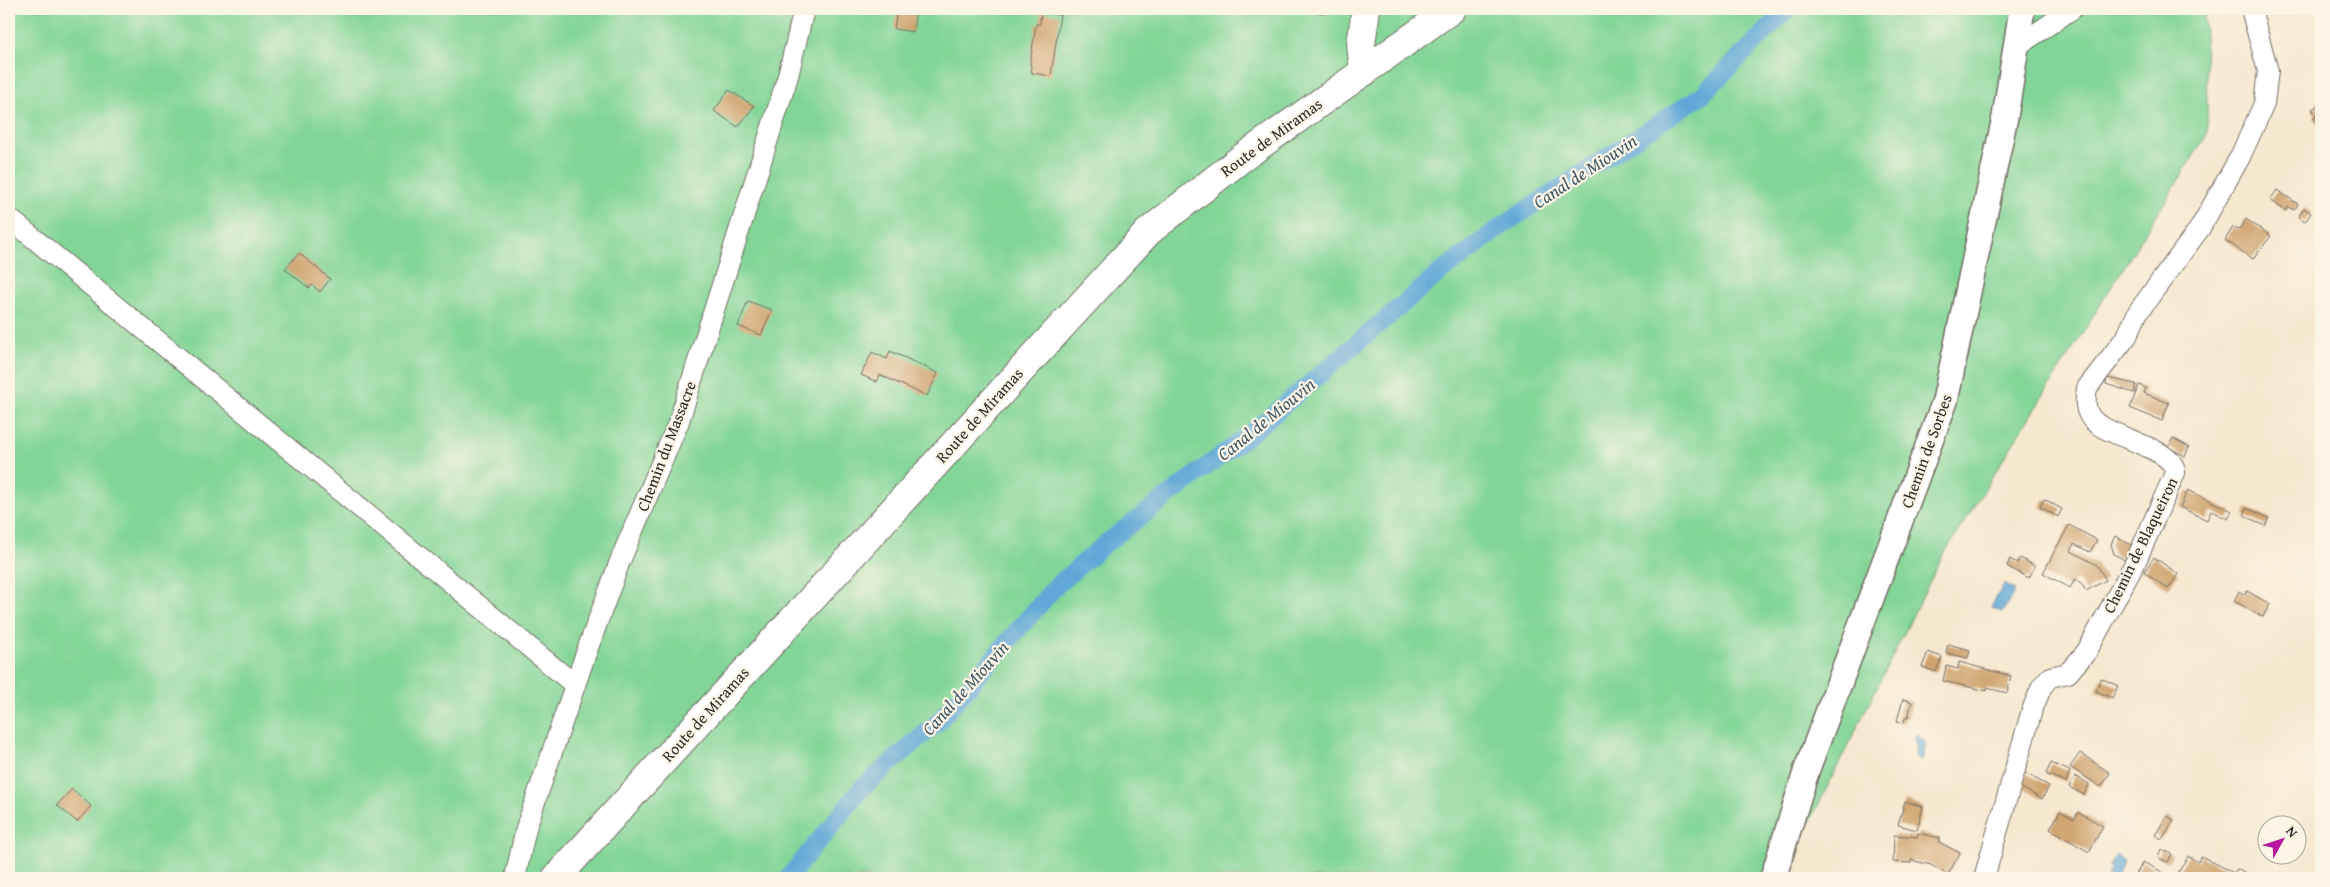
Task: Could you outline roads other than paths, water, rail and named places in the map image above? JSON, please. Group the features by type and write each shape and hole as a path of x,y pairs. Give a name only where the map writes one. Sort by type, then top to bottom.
{"main road":[{"path":"1364,72 1361,44 1366,9"},
{"name":"Route de Miramas","path":"556,878 1148,232 1204,186 1452,9"}],"street":[{"name":"Chemin du Massacre","path":"515,878 526,828 575,685 620,561 679,421 788,76 804,9"},
{"name":"Chemin de Sorbes","path":"1773,878 1807,769 1946,401 2005,117 2022,9"},
{"path":"2016,47 2072,9"},
{"name":"Chemin de Blaqueiron","path":"1984,878 2032,710 2042,686 2050,677 2068,673 2087,651 2135,563 2175,473 2174,466 2162,455 2096,424 2086,410 2085,398 2087,388 2094,377 2127,336 2138,312 2179,253 2200,228 2240,157 2264,104 2268,71 2251,9"},
{"path":"9,218 575,685"}],"water":[{"path":"2004,584 2015,590 2002,613 1991,607"},
{"path":"1917,734 1926,743 1923,758 1920,760 1915,756 1917,745 1913,737"},
{"path":"2116,855 2123,861 2117,878 2107,876 2110,870 2109,866"}],"waterway":[{"name":"Canal de Miouvin","path":"788,878 862,788 937,723 1055,587 1105,544 1256,429 1437,275 1506,223 1702,95 1788,9"}]}
